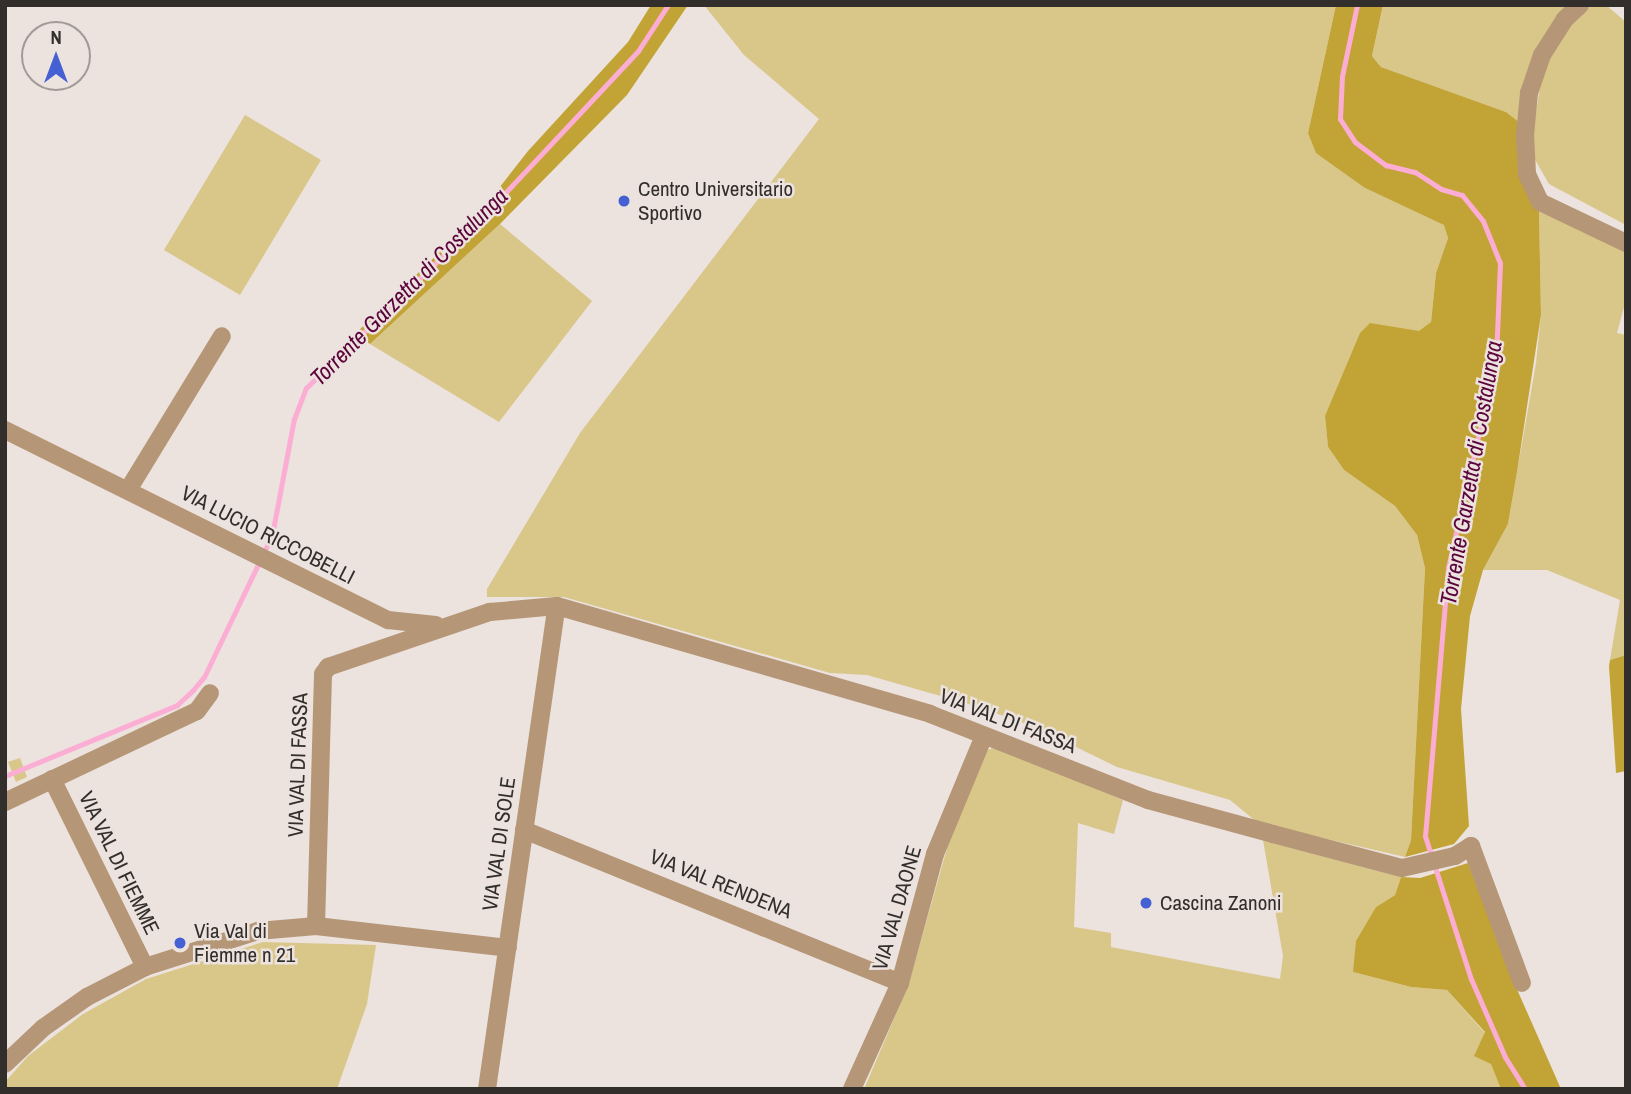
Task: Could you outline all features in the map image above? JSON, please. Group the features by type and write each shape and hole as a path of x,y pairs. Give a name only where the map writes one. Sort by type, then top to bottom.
{"street":[{"path":"1580,5 1542,55 1529,93 1525,135 1528,174 1540,202 1626,243"},
{"path":"128,490 222,336"},
{"name":"VIA LUCIO RICCOBELLI","path":"5,430 388,620 424,625 460,622"},
{"name":"VIA VAL DI FASSA","path":"316,926 323,674 328,667 491,612 557,606 930,714 983,738 1149,800 1412,867 1455,856 1471,846 1522,983"},
{"name":"VIA VAL DI SOLE","path":"487,1089 557,606"},
{"path":"385,647 393,635 388,620"},
{"path":"5,802 197,711 210,693"},
{"name":"VIA VAL DAONE","path":"852,1089 900,983 935,855 983,738"},
{"name":"VIA VAL DI FIEMME","path":"52,779 145,967"},
{"name":"VIA VAL RENDENA","path":"524,830 900,983"},
{"name":"VIA VAL DI FIEMME","path":"5,1064 44,1028 87,997 145,967 258,931 316,926 508,948"}],"shaded area":[{"path":"651,5 688,5 627,95 500,224 370,344 355,334 478,215 528,151 628,42"},
{"path":"704,5 1336,5 1308,133 1365,188 1445,225 1448,238 1436,273 1431,322 1325,416 1328,447 1344,470 1395,506 1417,535 1425,568 1411,840 1405,857 1258,823 1230,800 1117,767 1035,727 972,705 867,675 830,673 564,597 487,597 487,589 580,433 819,119 744,55"},
{"path":"1336,5 1383,5 1372,56 1381,67 1506,112 1519,122 1526,192 1539,211 1541,315 1517,472 1508,524 1483,570 1470,616 1461,709 1469,826 1454,844 1405,857 1411,840 1425,568 1417,535 1395,506 1344,470 1328,447 1325,416 1360,333 1370,323 1419,331 1431,322 1436,273 1448,238 1444,225 1365,188 1316,153 1308,133"},
{"path":"1383,5 1571,5 1519,122 1506,112 1381,67 1372,56"},
{"path":"1589,5 1606,5 1626,22 1626,225 1549,184 1530,151 1543,67 1571,21"},
{"path":"245,115 321,160 240,295 164,250"},
{"path":"1539,211 1626,251 1626,300 1617,333 1626,335 1626,655 1610,660 1620,600 1547,570 1483,570 1508,524 1536,363 1541,315"},
{"path":"500,224 592,301 499,422 370,344"},
{"path":"1626,655 1626,771 1616,773 1609,666 1610,660"},
{"path":"996,747 1123,800 1114,834 1078,823 1074,927 1111,933 1111,947 1280,979 1283,956 1263,840 1401,877 1395,895 1376,907 1353,972 1411,987 1447,990 1485,1033 1501,1089 864,1089 908,986 959,806 981,752"},
{"path":"20,758 27,777 16,782 8,762"},
{"path":"1468,863 1516,987 1561,1089 1501,1089 1491,1064 1474,1056 1485,1032 1447,990 1411,987 1353,972 1356,941 1376,907 1395,895 1401,877 1420,878"},
{"path":"263,942 376,945 367,1004 337,1089 5,1089 5,1082 28,1056 83,1014 146,979"}],"waterway":[{"name":"Torrente Garzetta di Costalunga","path":"5,776 177,705 193,690 204,677 272,535 294,419 306,388 477,223 638,51 668,5"},
{"name":"Torrente Garzetta di Costalunga","path":"1357,5 1342,76 1340,119 1355,142 1386,165 1415,172 1441,189 1462,195 1483,221 1500,263 1496,358 1448,568 1425,836 1471,979 1505,1057 1525,1089"}],"place":[{"name":"Centro Universitario Sportivo","path":"624,201"},
{"name":"Cascina Zanoni","path":"1146,903"},
{"name":"Via Val di Fiemme n 21","path":"180,943"}]}
